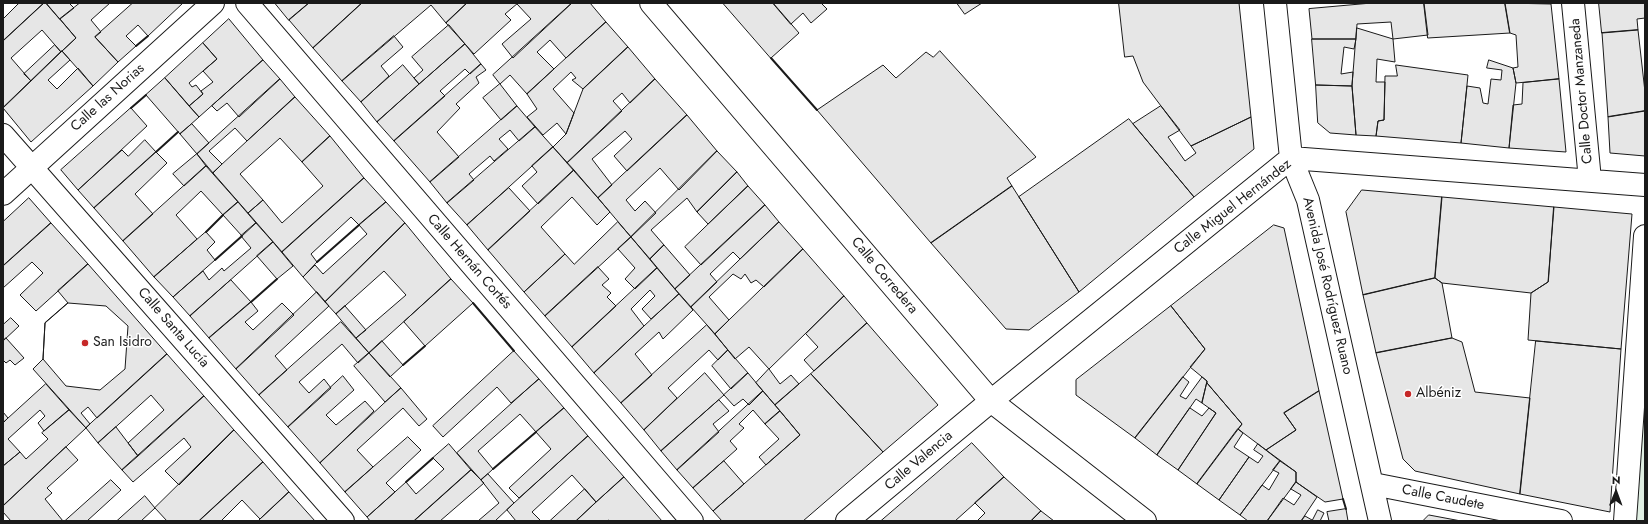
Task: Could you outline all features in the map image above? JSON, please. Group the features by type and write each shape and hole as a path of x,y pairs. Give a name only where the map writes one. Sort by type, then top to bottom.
{"street":[{"name":"Calle las Norias","path":"3,194 213,3"},
{"name":"Calle Hernán Cortés","path":"247,3 692,521"},
{"name":"Calle Corredera","path":"651,3 991,401 1145,521"},
{"name":"Avenida José Rodríguez Ruano","path":"1275,3 1291,158 1308,200 1373,484 1380,521"},
{"name":"Calle Doctor Manzaneda","path":"1573,3 1590,180"},
{"name":"Calle Santa Lucía","path":"3,135 343,521"},
{"name":"Calle Miguel Hernández","path":"991,401 1291,158 1645,185"},
{"path":"1625,521 1645,236"},
{"name":"Calle Valencia","path":"847,521 991,401"},
{"name":"Calle Caudete","path":"1373,484 1561,521"}],"green space":[{"path":"1645,236 1645,521 1625,521"}],"building":[{"path":"17,3 44,3 3,41 3,19 18,4"},
{"path":"44,3 46,3 76,38 61,52 42,30 11,58 31,81 3,108 3,41"},
{"path":"46,3 69,3 74,8 60,19"},
{"path":"80,3 110,3 91,20 101,32 95,37 118,62 93,86 62,51 76,38 60,19"},
{"path":"133,3 183,3 148,36 138,25 126,36 136,46 118,62 95,37"},
{"path":"275,3 309,3 289,20"},
{"path":"309,3 362,3 313,48 289,20"},
{"path":"362,3 467,3 446,23 431,5 342,81 313,48"},
{"path":"467,3 518,3 505,14 511,20 474,54 446,23"},
{"path":"572,3 513,58 502,44 531,19 517,4"},
{"path":"572,3 590,3 606,22 566,58 550,40 537,52 554,69 527,94 510,75 500,84 493,75"},
{"path":"723,3 773,3 799,33 771,58"},
{"path":"773,3 821,3 827,9 811,23 803,13 791,24"},
{"path":"957,3 982,3 965,14"},
{"path":"1119,3 1239,3 1251,117 1191,146 1143,82 1133,56 1125,57"},
{"path":"1372,3 1424,3 1428,35 1393,39 1391,22 1357,24 1356,39 1312,39 1309,9"},
{"path":"1424,3 1505,3 1510,33 1428,38"},
{"path":"1505,3 1551,4 1559,79 1516,83 1513,68 1518,67 1516,35 1510,33"},
{"path":"1599,3 1645,3 1645,18 1637,19 1638,30 1602,33"},
{"path":"229,19 263,60 199,117 189,106 203,94 201,91 213,82 203,71 217,59 203,43"},
{"path":"606,22 628,47 583,89 572,80 576,78 571,72 553,89 574,113 566,134 557,123 543,135 527,117 537,109 527,94"},
{"path":"449,25 465,44 419,84 414,78 423,70 412,57"},
{"path":"1357,28 1393,39 1395,62 1377,59 1376,82 1385,82 1384,120 1378,121 1376,136 1356,135 1352,86"},
{"path":"1638,30 1645,92 1645,111 1608,117 1602,33"},
{"path":"394,36 403,47 381,66 389,76 361,102 342,81"},
{"path":"1312,39 1356,39 1354,49 1344,47 1341,74 1353,72 1352,86 1316,85"},
{"path":"203,43 217,59 189,83 192,87 196,85 203,94 189,106 165,78"},
{"path":"465,44 481,64 470,74 465,69 440,91 445,96 394,141 377,122"},
{"path":"55,45 61,52 31,81 24,74"},
{"path":"628,47 655,79 630,103 622,93 613,101 622,111 567,163 553,147 566,134 583,89"},
{"path":"62,51 70,60 48,80 57,89 78,68 93,86 31,142 3,108"},
{"path":"940,51 1036,157 1007,178 1012,186 931,243 817,110 883,65 896,78 926,52 933,57"},
{"path":"263,60 280,79 239,117 227,103 217,111 212,106"},
{"path":"1489,60 1513,68 1516,83 1509,148 1461,143 1467,86 1480,88 1483,103 1488,104 1491,79 1501,80 1502,70 1487,68"},
{"path":"481,64 486,70 476,77 479,83 456,104 460,108 437,132 459,157 430,182 394,141"},
{"path":"403,65 419,84 377,122 361,102"},
{"path":"1396,65 1468,75 1461,143 1376,136 1378,121 1384,120 1385,76 1397,76"},
{"path":"165,78 199,117 180,134 146,95"},
{"path":"280,79 295,97 247,141 235,128 209,151 222,164 213,173 197,154"},
{"path":"655,79 687,115 627,171 614,156 632,139 625,131 592,159 612,185 598,198 567,163"},
{"path":"1559,79 1566,152 1509,148 1513,105 1522,104 1523,83"},
{"path":"500,84 517,106 501,120 483,98"},
{"path":"1316,85 1352,86 1356,135 1330,133 1318,123"},
{"path":"295,97 330,136 302,162 280,138 240,174 263,200 248,213 213,173"},
{"path":"517,106 535,127 519,141 510,130 499,139 508,149 494,161 490,156 469,174 474,180 447,203 430,182"},
{"path":"1161,106 1180,130 1168,137 1185,161 1196,153 1191,146 1251,117 1254,149 1194,197 1133,124"},
{"path":"131,108 147,126 78,190 61,170"},
{"path":"1645,111 1645,156 1610,153 1608,117"},
{"path":"687,115 717,151 679,190 660,168 626,200 635,211 645,201 656,213 631,237 598,198"},
{"path":"1129,119 1194,197 1079,292 1019,197"},
{"path":"192,124 209,143 197,154 180,134"},
{"path":"535,127 553,147 467,225 447,203"},
{"path":"330,136 364,178 282,252 248,213 263,200 282,223 323,186 302,162"},
{"path":"145,140 156,152 94,208 78,190 122,150 128,156"},
{"path":"553,147 574,170 538,204 522,186 537,172 532,166"},
{"path":"717,151 737,172 697,212 687,198 651,230 664,245 650,259 631,237"},
{"path":"156,152 167,163 135,194 153,214 123,241 94,208"},
{"path":"197,154 206,166 184,186 173,174"},
{"path":"206,166 238,202 223,215 201,191 176,215 197,239 154,277 123,241"},
{"path":"574,170 610,212 597,225 572,197 541,227 565,254 524,292 488,250"},
{"path":"737,172 748,186 708,224 697,212"},
{"path":"364,178 386,202 359,225 351,217 311,254 317,262 303,277 282,252"},
{"path":"748,186 765,205 701,265 685,247"},
{"path":"1012,186 1079,292 1029,330 1006,329 931,243"},
{"path":"509,188 530,211 488,250 467,225"},
{"path":"1362,190 1442,197 1435,278 1363,295 1346,212"},
{"path":"1442,197 1554,207 1548,282 1531,293 1442,283 1435,278"},
{"path":"29,198 51,223 3,266 3,222"},
{"path":"238,202 256,223 242,236 223,215"},
{"path":"386,202 405,223 325,302 303,277 315,265 323,274 367,234 359,225"},
{"path":"765,205 779,222 740,259 733,252 710,274 717,282 691,307 675,289"},
{"path":"1554,207 1632,214 1621,349 1528,340 1531,293 1548,282"},
{"path":"618,222 631,237 545,316 524,292 565,254 574,264"},
{"path":"779,222 803,249 764,287 756,280 751,283 745,274 741,279 733,274 709,297 729,320 715,334 691,307"},
{"path":"51,223 88,264 36,311 20,295 43,273 32,262 3,288 3,266"},
{"path":"256,223 273,242 190,316 173,297 203,271 209,280 222,268 224,271 251,248 241,236"},
{"path":"405,223 451,279 369,353 356,338 406,295 384,271 336,314 325,302"},
{"path":"1274,225 1284,228 1319,391 1284,413 1296,430 1266,450 1238,429 1242,424 1207,383 1207,381 1190,367 1205,349 1171,306"},
{"path":"206,232 215,242 207,250 215,260 173,297 154,277"},
{"path":"631,237 657,268 635,289 625,279 635,268 618,249"},
{"path":"273,242 293,266 277,279 257,256"},
{"path":"664,245 690,275 675,289 650,259"},
{"path":"803,249 844,296 769,369 749,347 735,359 715,334"},
{"path":"88,264 167,354 97,418 88,407 81,413 90,424 86,428 33,369 43,359 45,323 68,303 58,291"},
{"path":"598,267 609,279 602,285 611,293 607,297 616,306 572,347 545,316"},
{"path":"657,268 679,294 651,319 642,309 655,296 650,290 631,309 644,326 594,373 572,347"},
{"path":"1435,278 1442,283 1452,338 1376,353 1363,295"},
{"path":"451,279 473,303 425,346 404,322"},
{"path":"231,280 251,302 209,338 190,316"},
{"path":"317,292 329,306 275,356 287,370 259,395 236,369"},
{"path":"679,294 693,310 663,339 659,332 635,354 652,375 621,403 594,373"},
{"path":"844,296 867,323 814,371 804,360 818,347 806,334"},
{"path":"251,302 258,311 245,322 253,330 282,303 294,315 236,369 209,338"},
{"name":"San Isidro","path":"68,303 106,306 128,326 125,369 100,390 66,386 43,359 45,323"},
{"path":"345,306 366,330 356,338 336,314"},
{"path":"1171,306 1205,349 1135,438 1076,395 1076,380"},
{"path":"11,318 19,326 3,341 3,325"},
{"path":"341,322 369,353 358,363 342,344 299,382 309,393 324,379 331,388 288,427 259,395"},
{"path":"867,323 938,405 883,452 811,374"},
{"path":"707,325 728,350 718,360 709,350 668,388 677,398 644,430 621,403"},
{"path":"6,338 24,358 15,365 10,360 6,363 3,360 3,341"},
{"path":"1452,338 1462,342 1475,392 1530,398 1520,494 1415,471 1403,459 1376,353"},
{"path":"382,341 403,365 390,377 369,353"},
{"path":"1536,341 1621,349 1610,512 1520,494"},
{"path":"728,350 748,373 731,389 712,366"},
{"path":"514,351 539,379 511,403 497,387 443,437 433,426"},
{"path":"369,353 401,388 385,402 354,366"},
{"path":"167,354 204,396 138,456 128,443 164,410 151,395 98,443 86,428"},
{"path":"769,369 780,384 791,375 799,384 775,405 756,383"},
{"path":"705,373 724,395 661,451 644,430"},
{"path":"748,373 763,391 749,405 743,399 734,406 724,395"},
{"path":"811,374 883,452 803,521 722,521 713,511 800,435 775,405"},
{"path":"343,376 354,390 326,415 336,425 365,401 374,411 320,463 288,427"},
{"path":"1183,377 1189,382 1180,396 1186,399 1202,377 1207,381 1202,403 1196,399 1157,455 1135,438"},
{"path":"539,379 564,408 536,432 520,414 478,451 493,469 481,480 457,453"},
{"path":"1207,383 1242,424 1197,484 1178,470 1216,413 1202,403"},
{"path":"46,384 69,410 44,431 38,423 45,416 40,410 8,439 20,452 3,466 3,423"},
{"path":"401,388 427,419 419,426 403,408 357,450 373,467 345,492 320,463"},
{"path":"763,391 780,411 765,424 753,410 739,424 744,428 730,441 737,449 693,488 677,470"},
{"path":"1319,391 1343,499 1325,502 1296,482 1296,472 1266,450 1296,430 1284,413"},
{"path":"204,396 234,430 179,485 165,471 191,447 184,438 133,482 122,470"},
{"path":"719,400 729,411 713,424 719,432 677,470 661,451"},
{"path":"564,408 588,436 519,498 509,488 551,449 536,432"},
{"path":"1190,408 1202,416 1209,408 1216,413 1178,470 1157,455"},
{"path":"69,410 86,428 3,506 3,466 20,452 26,459 48,439 42,433"},
{"path":"780,411 800,435 766,465 759,457 779,439 765,424"},
{"path":"3,412 8,418 3,423"},
{"path":"116,427 138,456 122,470 98,443"},
{"path":"1238,429 1243,433 1234,447 1249,457 1219,500 1197,484"},
{"path":"234,430 263,462 199,521 167,521 155,508"},
{"path":"588,436 624,477 596,502 572,475 532,512 541,521 516,521 507,510"},
{"path":"408,437 421,450 386,483 395,492 367,517 345,492"},
{"path":"972,443 1004,477 955,521 881,521"},
{"path":"449,444 471,470 414,521 370,521 367,517 406,482 416,494 444,469 433,458"},
{"path":"1258,444 1280,461 1240,515 1219,500 1249,457 1258,463 1263,456 1254,450"},
{"path":"66,447 78,460 47,488 52,493 45,499 63,521 11,521 3,512 3,506"},
{"path":"724,461 744,484 713,511 693,488"},
{"path":"1280,461 1296,472 1296,482 1267,521 1248,521 1240,515 1262,485 1269,490 1279,473 1273,470"},
{"path":"263,462 289,492 260,519 242,500 221,521 199,521"},
{"path":"471,470 484,483 440,521 414,521"},
{"path":"488,474 514,503 495,521 478,521 499,503 481,480"},
{"path":"624,477 662,521 576,521"},
{"path":"1004,477 1041,511 1031,521 977,521 985,513 975,503"},
{"path":"111,480 121,490 87,521 65,521"},
{"path":"1296,482 1317,497 1301,521 1267,521 1283,498 1294,505 1301,495 1291,489"},
{"path":"585,489 596,502 576,521 550,521"},
{"path":"289,492 315,521 258,521 260,519"},
{"path":"145,496 155,508 141,521 117,521"},
{"path":"1346,509 1348,521 1329,521 1327,512"},
{"path":"1318,510 1324,513 1320,521 1301,521 1305,516 1312,520"},
{"path":"1041,511 1054,521 1031,521"},
{"path":"1429,515 1461,521 1423,521"}],"wall":[{"path":"136,46 148,36"},
{"path":"771,58 817,110"},
{"path":"131,108 146,95"},
{"path":"156,152 178,132"},
{"path":"206,232 223,215"},
{"path":"317,262 359,225"},
{"path":"215,260 242,236"},
{"path":"251,302 277,279"},
{"path":"473,303 514,351"},
{"path":"403,365 425,346"},
{"path":"493,469 536,432"},
{"path":"406,482 433,458"},
{"path":"1343,499 1346,509"}],"place":[{"name":"San Isidro","path":"85,343"},
{"name":"Albéniz","path":"1408,394"}]}
